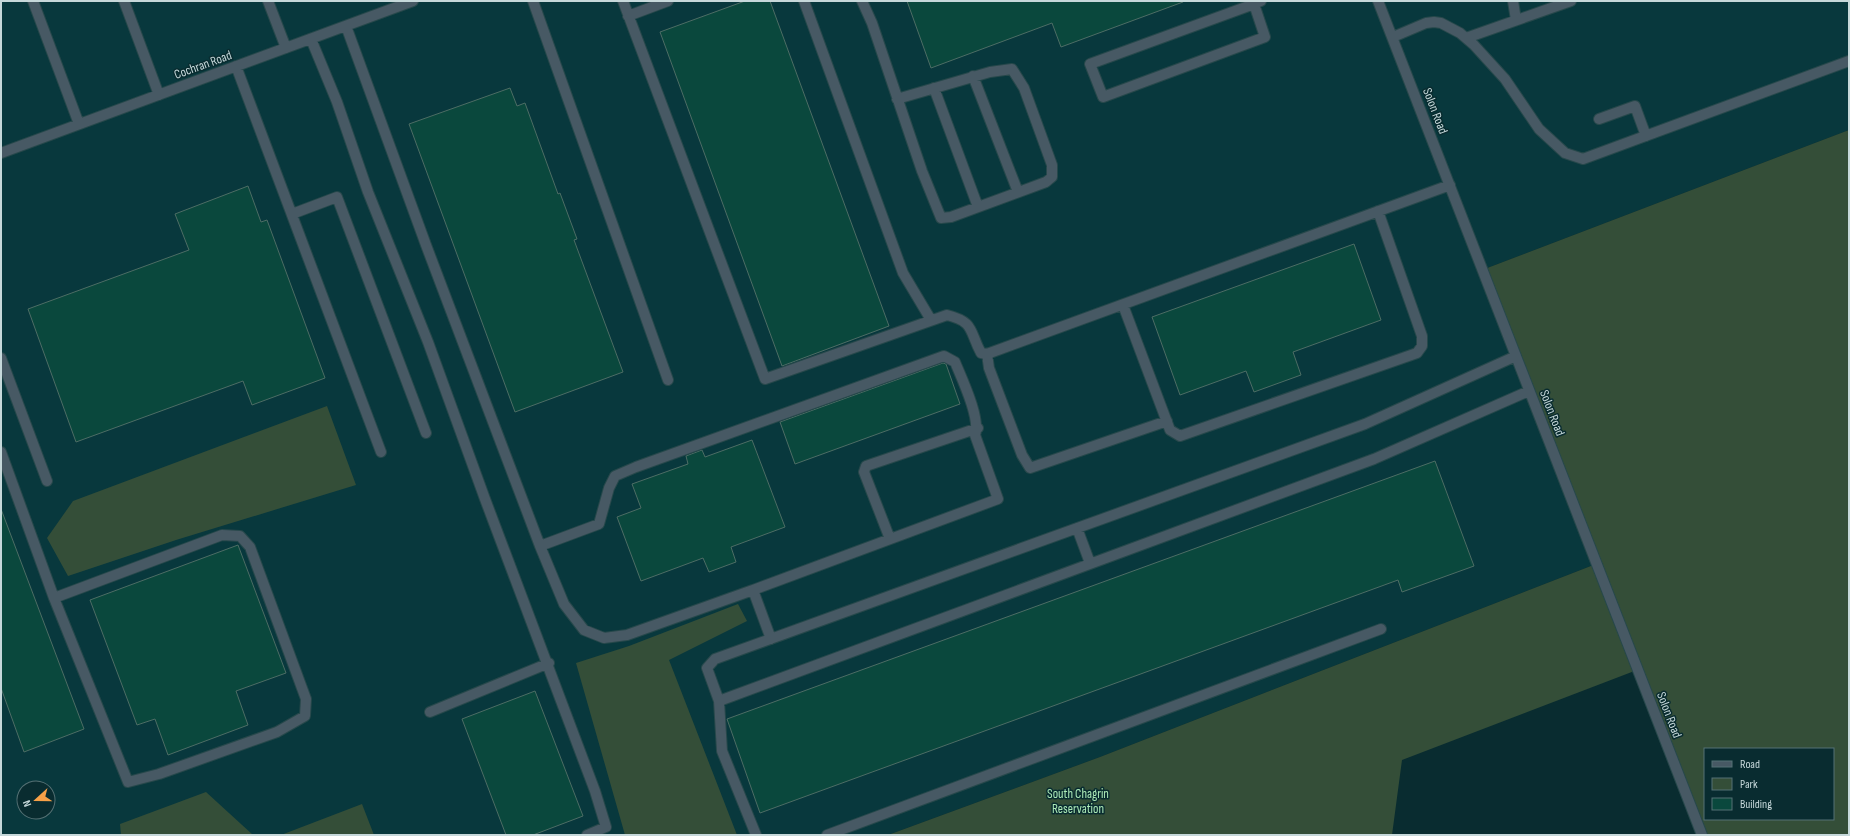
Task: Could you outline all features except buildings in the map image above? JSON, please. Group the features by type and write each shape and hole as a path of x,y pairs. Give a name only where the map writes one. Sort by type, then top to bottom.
{"street":[{"path":"33,1 79,124"},
{"path":"124,1 159,95"},
{"path":"268,1 286,48"},
{"name":"Cochran Road","path":"1,153 413,1"},
{"path":"533,1 668,380"},
{"path":"623,1 765,378 947,315 962,319 970,326 981,353 987,354 1450,185"},
{"path":"628,16 668,1"},
{"path":"804,1 903,273 932,320"},
{"path":"862,1 922,171 941,218 951,217 1046,182 1052,177 1052,165 1024,88 1012,69 973,76 897,99"},
{"name":"Solon Road","path":"1378,1 1702,835"},
{"path":"1513,1 1516,20"},
{"path":"1466,38 1516,20 1552,4 1571,1"},
{"path":"1256,2 1265,37 1103,97 1090,64 1256,2"},
{"path":"1393,37 1426,23 1434,22 1441,24 1466,38 1505,79 1539,129 1565,153 1583,160 1849,61"},
{"path":"346,26 426,245 540,546 564,604 584,630 604,638 627,635 998,499 975,435 978,428 968,396 955,362 944,356 642,464 616,476 609,488 600,524 540,546"},
{"path":"311,39 337,102 368,192 428,342 485,499 595,791 606,828 587,835"},
{"path":"236,66 381,452"},
{"path":"973,76 1018,192"},
{"path":"934,88 978,207"},
{"path":"1599,120 1635,106 1646,136"},
{"path":"292,214 337,197 426,433"},
{"path":"1123,305 1170,430 1180,436 1417,353 1422,346 1422,336 1378,211"},
{"path":"987,354 992,376 1022,455 1030,468 1167,421"},
{"path":"756,835 722,751 719,701 707,668 715,659 1365,424 1516,356"},
{"path":"1,358 47,481"},
{"path":"719,701 1374,459 1529,391"},
{"path":"890,539 864,472 866,466 978,428"},
{"path":"1,452 54,598 128,782 159,774 277,732 304,716 306,699 250,547 240,536 222,536 54,598"},
{"path":"1077,528 1090,563"},
{"path":"753,590 771,639"},
{"path":"826,835 1381,629"},
{"path":"430,712 548,663"}],"shaded area":[{"path":"1,1 1849,1 1849,130 1482,270 1596,564 1100,757 888,835 1,835"}],"green space":[{"name":"South Chagrin Reservation","path":"1849,130 1849,835 1702,835 1637,670 1402,760 1392,835 888,835 1100,757 1596,564 1482,270"},
{"path":"327,406 356,485 176,540 68,576 47,538 73,501"},
{"path":"738,604 747,621 669,660 737,835 625,835 576,663 629,646"},
{"path":"206,792 253,835 121,835 120,824"},
{"path":"362,804 374,835 281,835"}]}
